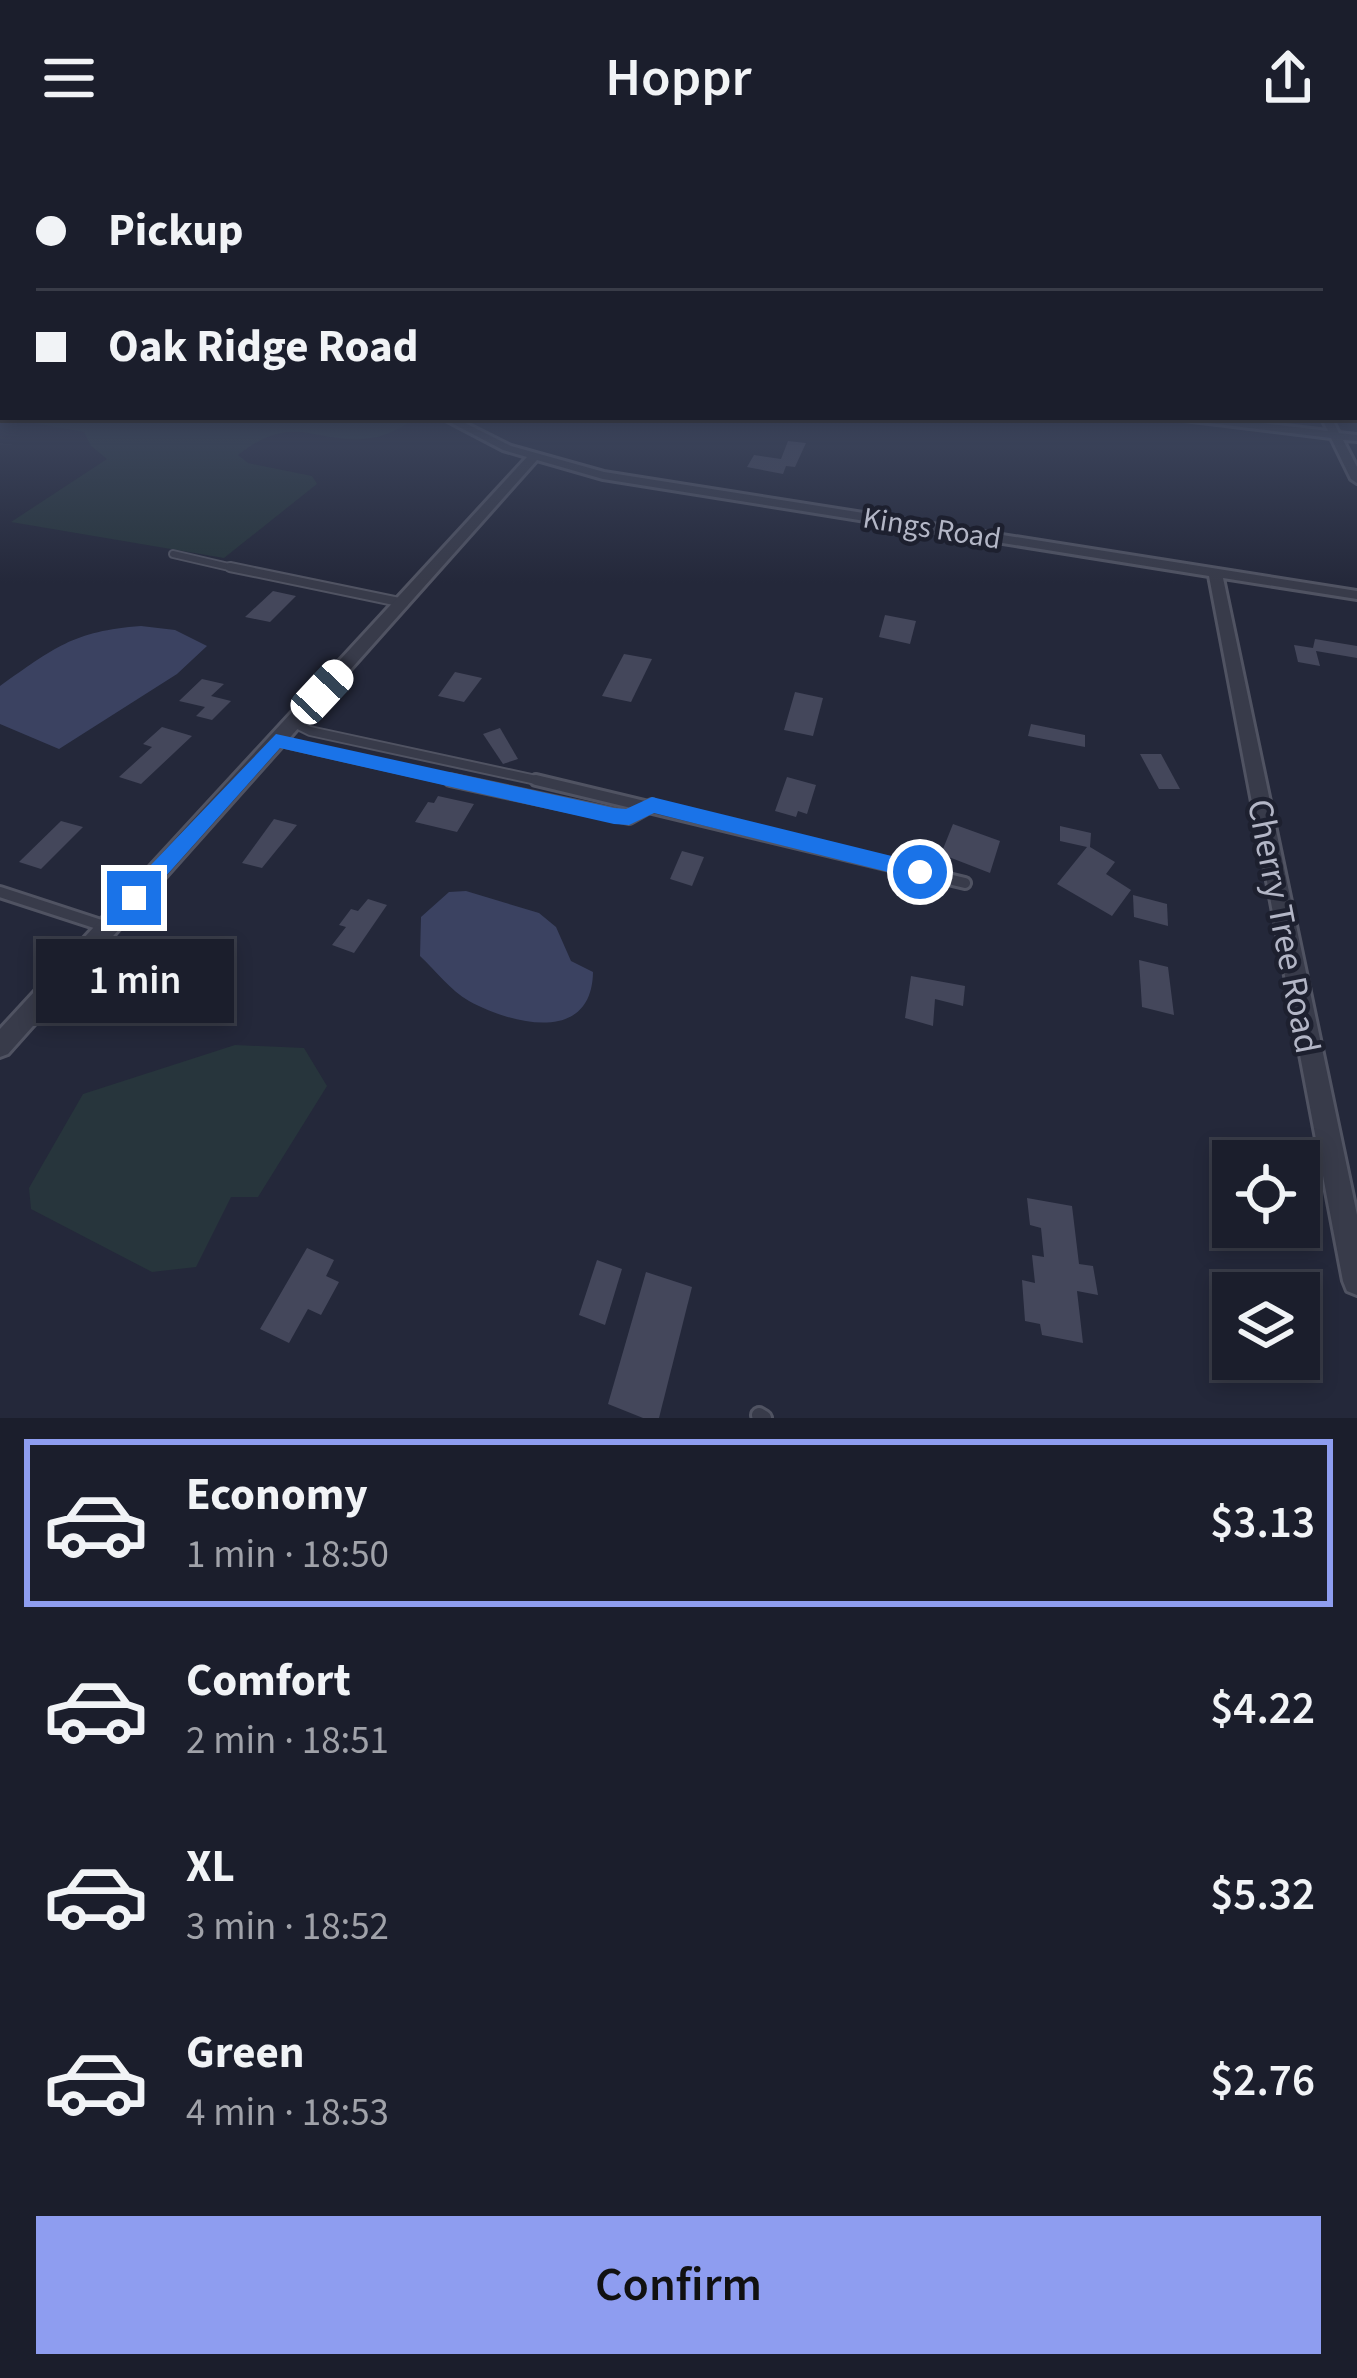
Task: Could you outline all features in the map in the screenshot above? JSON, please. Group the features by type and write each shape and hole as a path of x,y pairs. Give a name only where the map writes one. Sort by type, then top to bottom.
{"street":[{"path":"0,1046 527,465"},
{"name":"Kings Road","path":"566,465 661,485 1357,595"},
{"name":"Cherry Tree Road","path":"1214,572 1357,1281"}],"lane":[{"path":"173,554 404,603"},
{"path":"293,723 965,883"},
{"path":"276,741 614,816 629,818 652,805"},
{"path":"0,892 107,926"}],"shaded area":[{"path":"98,465 257,465 312,476 317,484 224,558 11,522"},
{"path":"235,1045 304,1048 327,1086 258,1197 231,1197 196,1267 152,1272 31,1209 29,1188 83,1094"}],"water":[{"path":"141,626 175,630 207,646 177,674 59,749 0,724 0,686 81,637"},
{"path":"466,891 539,913 556,927 571,961 593,972 589,995 579,1010 547,1022 507,1017 462,997 420,956 421,917 449,892"}],"building":[{"path":"796,465 786,466 783,474 747,467"},
{"path":"273,591 296,596 270,622 245,617"},
{"path":"885,615 916,621 910,644 879,637"},
{"path":"1315,639 1357,646 1357,658 1316,651 1320,666 1298,662 1294,645 1313,648"},
{"path":"624,654 652,659 631,702 602,696"},
{"path":"455,672 482,678 464,702 438,696"},
{"path":"202,679 224,684 211,696 231,701 212,720 196,716 205,707 179,701"},
{"path":"795,692 823,698 813,736 784,730"},
{"path":"1031,724 1085,735 1085,747 1028,736"},
{"path":"162,727 192,736 141,784 119,777 152,747 143,744"},
{"path":"500,728 518,759 503,764 483,734"},
{"path":"1140,754 1161,754 1180,789 1159,789"},
{"path":"787,777 816,785 807,814 798,811 796,817 775,811"},
{"path":"438,796 474,804 457,832 415,822"},
{"path":"274,819 297,825 262,868 242,863"},
{"path":"61,821 83,827 41,869 19,862"},
{"path":"953,824 1000,841 990,873 941,854"},
{"path":"1060,826 1091,833 1090,847 1115,862 1106,874 1131,890 1112,916 1057,884 1087,847 1060,841"},
{"path":"682,851 704,857 692,886 670,879"},
{"path":"1133,895 1167,904 1168,926 1134,917"},
{"path":"368,899 387,905 354,953 332,945 346,927 339,925 351,909 358,911"},
{"path":"1139,960 1168,967 1174,1015 1142,1007"},
{"path":"911,976 965,986 963,1006 935,999 933,1026 905,1018"},
{"path":"1027,1198 1072,1206 1079,1264 1093,1266 1098,1295 1077,1291 1083,1343 1042,1335 1040,1324 1025,1321 1022,1280 1035,1283 1032,1255 1044,1257 1041,1228 1030,1225"},
{"path":"307,1248 334,1260 326,1276 339,1282 321,1315 308,1309 289,1343 260,1329"},
{"path":"597,1260 622,1269 605,1325 579,1315"},
{"path":"646,1272 692,1287 659,1418 643,1418 608,1404"}],"route":[{"path":"134,898 276,741 614,816 629,818 652,805 920,872"}]}
